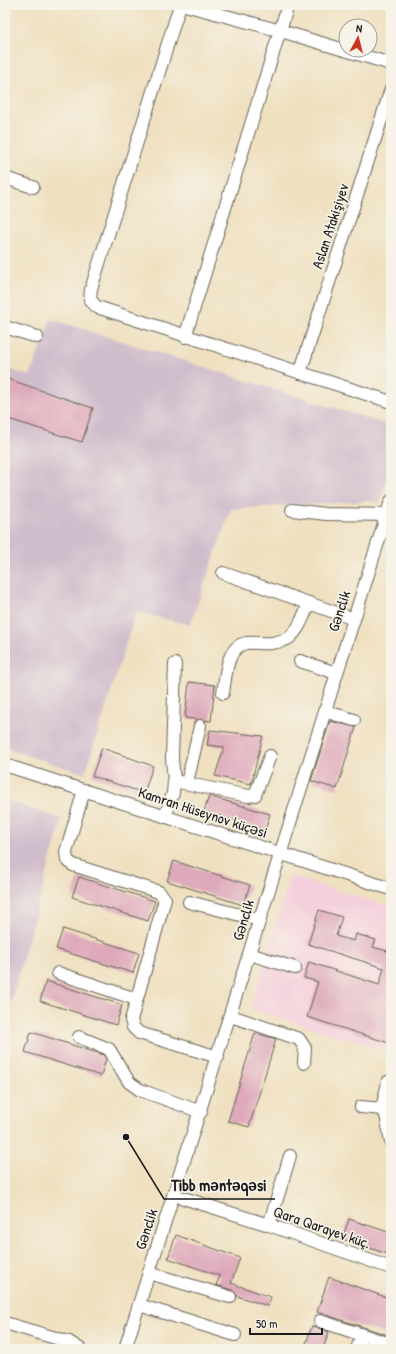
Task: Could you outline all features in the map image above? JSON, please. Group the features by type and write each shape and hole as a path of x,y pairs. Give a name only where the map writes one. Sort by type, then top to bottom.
{"street":[{"path":"180,5 91,289 90,300 97,307 185,337 391,402"},
{"path":"185,5 391,64"},
{"path":"185,337 288,5"},
{"name":"Aslan Atakişiyev","path":"300,373 391,89"},
{"path":"5,178 33,187"},
{"path":"5,327 37,338"},
{"name":"Gənclik","path":"125,1349 231,1016 336,673 389,514 391,501"},
{"path":"292,510 326,514 389,514"},
{"path":"223,573 354,619"},
{"path":"223,693 227,669 234,649 240,644 268,643 288,638 297,629 309,603"},
{"path":"300,660 336,673"},
{"path":"165,817 173,792 174,781 172,758 175,664"},
{"path":"324,711 354,720"},
{"path":"187,783 200,726"},
{"path":"174,781 248,796 255,795 270,756"},
{"name":"Kamran Hüseynov küçəsi","path":"5,765 391,889"},
{"path":"84,790 66,852 67,860 73,865 159,892 165,899 165,905 136,999 131,1020 133,1027 139,1033 218,1057"},
{"path":"189,902 260,920"},
{"path":"249,954 295,968"},
{"path":"58,973 136,999"},
{"path":"231,1016 299,1039 306,1048 304,1063"},
{"path":"79,1037 109,1049 115,1055 129,1082 140,1090 201,1112"},
{"path":"391,1081 388,1082 382,1109 386,1115 391,1142"},
{"path":"361,1107 382,1109"},
{"path":"269,1225 290,1156"},
{"name":"Qara Qarayev küç.","path":"174,1195 269,1225 391,1268"},
{"path":"149,1273 230,1297"},
{"path":"139,1304 235,1335"},
{"path":"320,1321 390,1344"},
{"path":"5,1323 69,1342 80,1349"},
{"path":"358,1349 362,1336"}],"shaded area":[{"path":"51,319 391,426 391,462 380,502 369,501 231,509 190,625 136,612 85,774 5,748 5,368 30,376"},
{"path":"5,800 62,819 5,1023"},
{"path":"290,876 391,907 391,1052 251,1009"}],"building":[{"path":"5,378 93,408 82,442 5,418"},
{"path":"189,682 215,685 211,721 185,718"},
{"path":"330,721 356,727 337,789 311,781"},
{"path":"210,730 263,736 251,784 215,776 224,747 207,745"},
{"path":"102,748 153,766 144,793 92,776"},
{"path":"209,796 270,814 265,830 204,811"},
{"path":"174,861 250,885 243,905 167,881"},
{"path":"79,877 155,901 148,921 72,897"},
{"path":"319,910 342,917 336,936 354,941 356,934 376,940 373,947 391,952 391,1037 389,1043 307,1017 318,982 304,978 309,962 379,985 384,968 308,944"},
{"path":"63,929 139,953 133,973 56,949"},
{"path":"46,981 122,1005 116,1025 40,1001"},
{"path":"31,1032 104,1055 106,1059 101,1076 25,1052"},
{"path":"255,1033 276,1039 249,1127 228,1121"},
{"path":"349,1219 391,1233 391,1255 342,1239"},
{"path":"176,1235 240,1258 231,1283 271,1297 268,1306 237,1296 232,1290 216,1285 220,1276 168,1258"},
{"path":"329,1277 391,1299 391,1327 388,1335 317,1312"},
{"path":"312,1326 329,1332 323,1349 304,1349"},
{"path":"367,1344 381,1349 365,1349"}],"place":[{"name":"Tibb məntəqəsi","path":"126,1137"}]}
